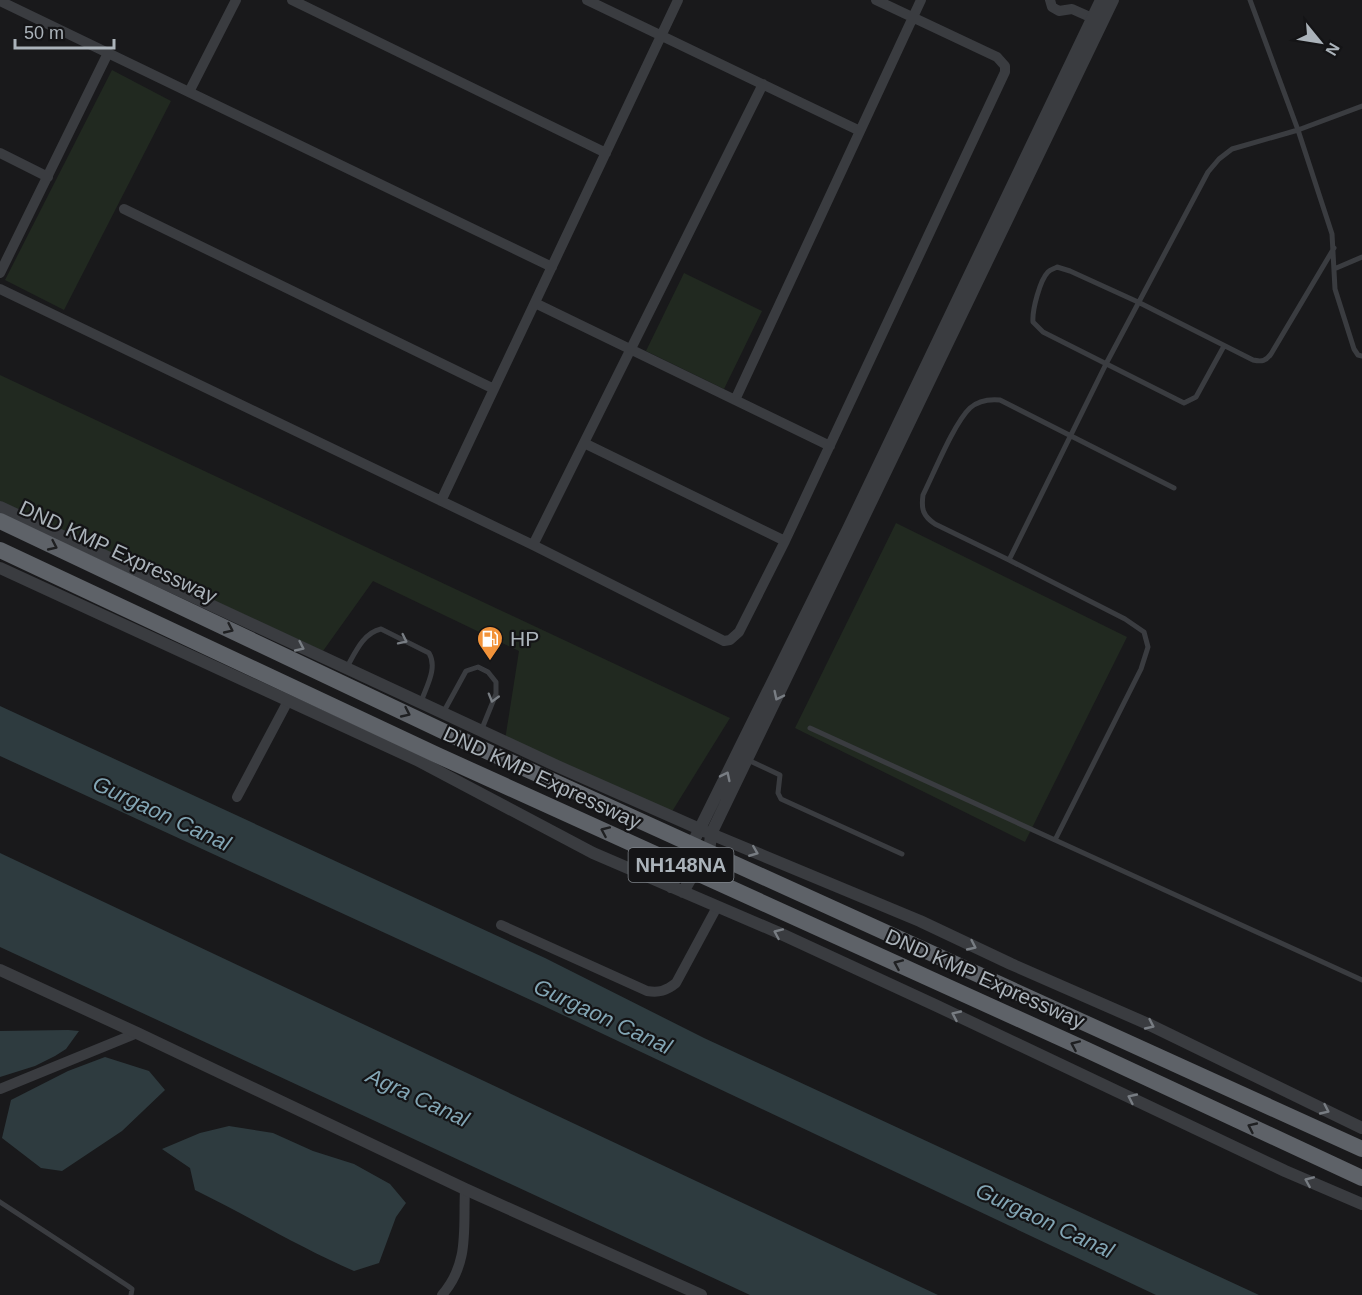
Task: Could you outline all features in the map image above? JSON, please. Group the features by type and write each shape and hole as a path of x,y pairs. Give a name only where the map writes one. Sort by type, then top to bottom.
{"highway":[{"name":"DND KMP Expressway","path":"0,522 449,734 1362,1149"},
{"name":"DND KMP Expressway","path":"0,550 427,750 1362,1178"}],"street":[{"path":"189,92 236,0"},
{"path":"292,0 606,153"},
{"path":"587,0 860,131"},
{"path":"441,501 678,0"},
{"path":"0,289 724,640 730,640 739,632 785,541 1005,72 1005,66 997,57 876,0"},
{"path":"735,400 921,0"},
{"path":"1050,0 1052,7 1059,11 1069,4 1098,20"},
{"path":"671,887 695,837 706,831 747,759 1098,20 1101,0"},
{"path":"683,892 710,844 706,831 848,529 1098,20 1113,0"},
{"path":"0,1 552,267"},
{"path":"0,273 108,53"},
{"path":"532,545 763,84"},
{"path":"0,153 48,177"},
{"path":"124,209 494,389"},
{"path":"535,303 830,446"},
{"path":"584,442 785,541"},
{"path":"0,507 443,713 706,831 909,917 1148,1024 1362,1128"},
{"path":"0,568 417,760 593,853 926,1001 1286,1171 1362,1204"},
{"path":"237,797 288,701"},
{"path":"501,925 646,991 657,993 668,990 676,983 717,907"},
{"path":"0,970 465,1189 701,1295"},
{"path":"0,1089 137,1033"},
{"path":"442,1295 456,1276 462,1260 465,1189"}],"lane":[{"path":"1251,0 1298,130 1332,234 1335,289 1354,349 1358,355 1362,356"},
{"path":"1009,560 1107,362 1208,172 1232,149 1298,130 1362,106"},
{"path":"1224,346 1196,397 1184,403 1044,332 1033,322 1032,313 1048,272 1057,267 1138,302 1260,362 1266,360 1334,248"},
{"path":"1334,268 1362,257"},
{"path":"1055,840 1141,669 1148,647 1144,632 1125,619 925,518 921,507 923,495 961,418 971,407 983,400 1000,400 1174,488"},
{"path":"346,668 364,638 381,629 429,653 432,658 434,666 421,703"},
{"path":"443,713 466,671 478,667 496,682 496,694 481,730"},
{"path":"810,728 1362,980"},
{"path":"747,759 780,775 778,793 781,799 902,854"},
{"path":"0,1202 129,1286 132,1289 131,1295"}],"shaded area":[{"path":"112,70 171,101 64,310 5,280"},
{"path":"684,273 762,311 724,389 646,351"},
{"path":"0,375 730,718 668,818 505,740 519,651 373,581 323,651 0,501"},
{"path":"896,523 1127,637 1025,842 795,728"}],"water":[{"name":"Gurgaon Canal","path":"0,706 545,958 704,1038 1259,1295 1156,1295 548,1008 0,756"},
{"name":"Agra Canal","path":"0,853 938,1295 750,1295 0,947"},
{"path":"0,1031 79,1031 66,1049 35,1066 0,1077"},
{"path":"105,1057 149,1071 165,1090 122,1131 62,1171 41,1168 2,1138 11,1100 68,1071"},
{"path":"229,1126 273,1133 313,1151 354,1164 390,1184 406,1203 396,1217 379,1263 354,1271 313,1252 195,1190 190,1168 162,1149 200,1133"}],"place":[{"name":"HP","path":"490,662"}]}
